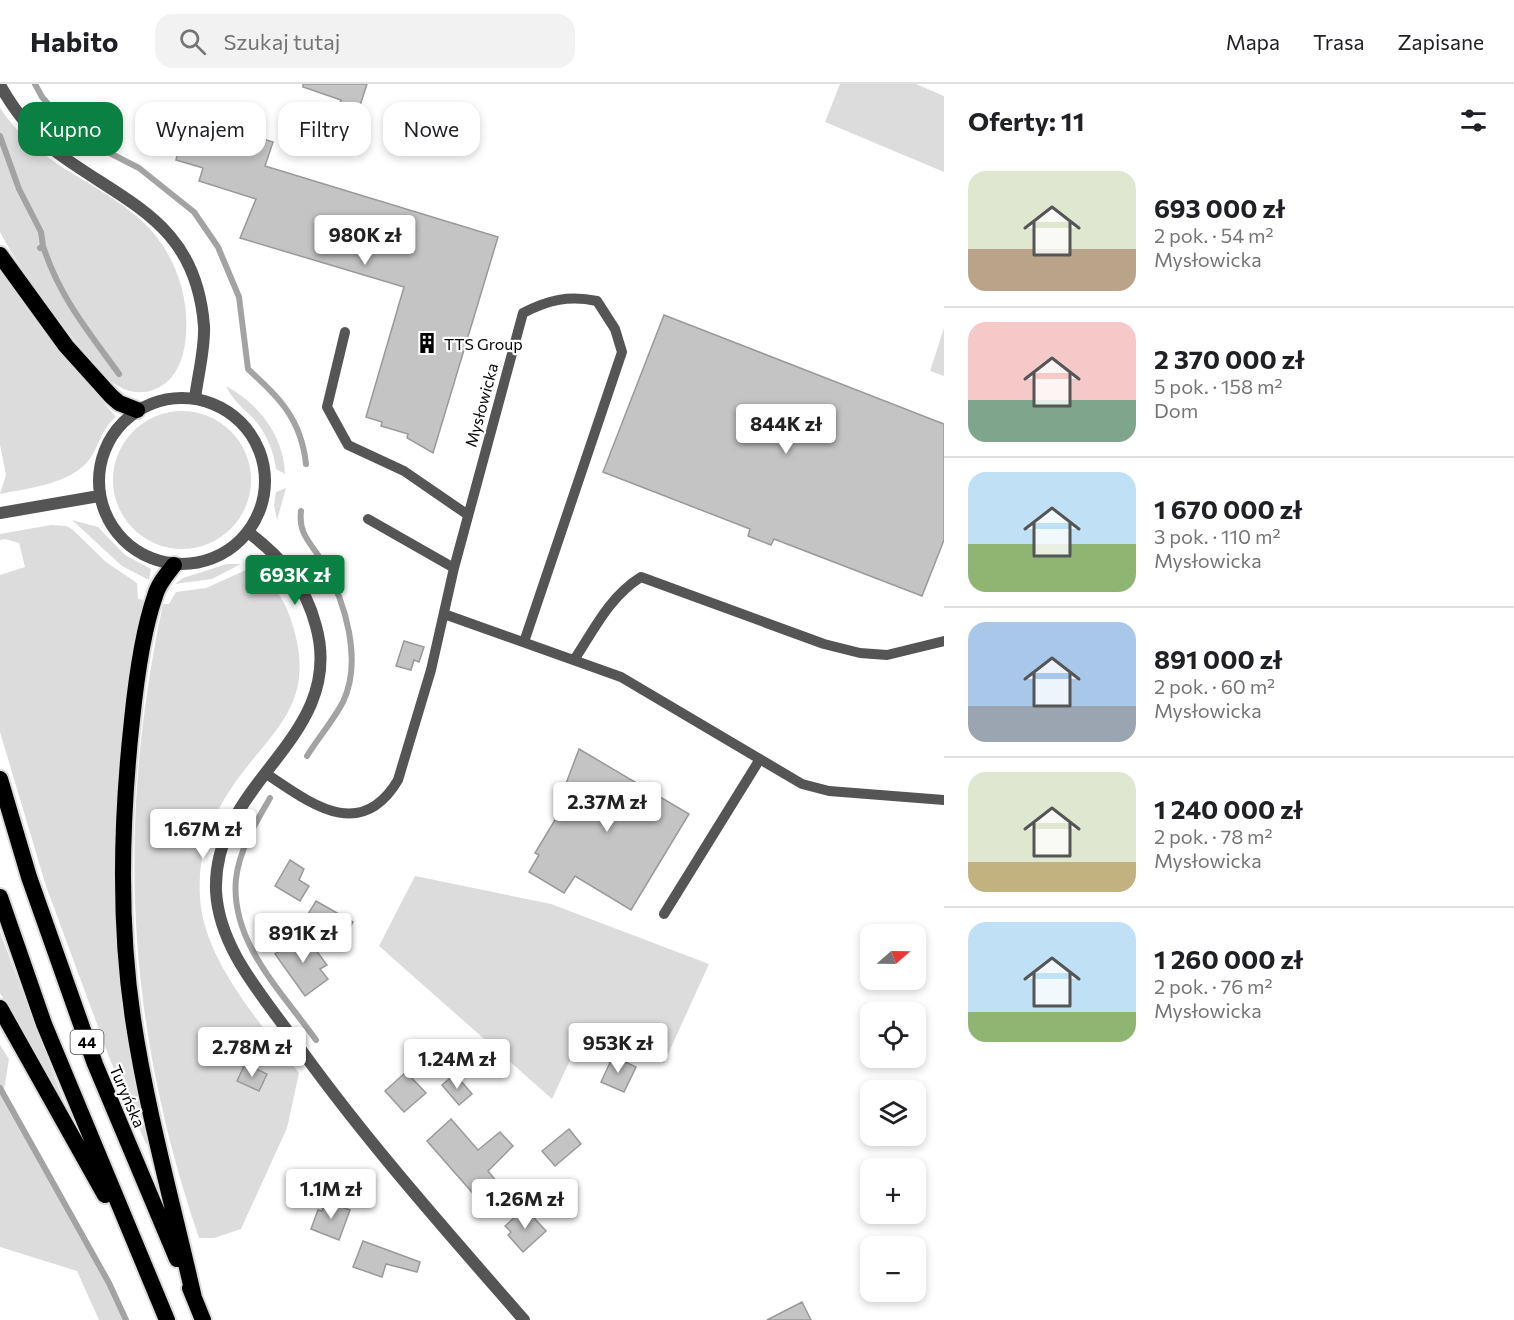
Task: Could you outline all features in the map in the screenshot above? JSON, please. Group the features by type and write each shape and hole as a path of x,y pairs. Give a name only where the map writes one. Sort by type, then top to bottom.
{"highway":[{"path":"0,255 66,346 111,396 119,403 137,410"},
{"path":"174,565 154,596 135,688 125,790 122,864 126,947 133,1017 145,1089 194,1298"},
{"name":"Turyńska","path":"0,779 29,878 91,1053 203,1320"},
{"name":"44","path":"0,897 44,1024 167,1320"},
{"path":"0,1008 144,1266"}],"street":[{"path":"0,85 14,108 37,136 59,154 142,207 163,227 182,252 197,288 204,326 195,398"},
{"path":"195,398 215,404 234,416 249,431 260,450 265,471 265,492 259,513 248,532 234,547 215,558 195,564 174,565 152,560 133,550 117,535 106,516 99,496 98,476 101,456 110,438 137,410 155,401 195,398"},
{"path":"0,513 99,496"},
{"path":"248,532 272,550 296,577 311,605 320,639 321,669 313,702 299,730 234,816 223,838 219,856 218,904 233,950 257,989 351,1118 524,1320"}],"lane":[{"name":"Mysłowicka","path":"265,773 318,808 330,812 358,813 382,801 398,780 431,670 454,568 523,313 545,302 576,296 597,300 615,329 622,352 524,642"},
{"path":"345,332 327,407 348,445 404,471 468,515"},
{"path":"368,519 454,568"},
{"path":"574,660 610,604 626,587 641,577 824,644 860,653 887,655 944,641"},
{"path":"444,614 621,677 802,784 829,791 944,800"},
{"path":"664,914 760,759"}],"shaded area":[{"path":"840,84 916,84 944,96 944,172 825,122"},
{"path":"0,108 18,130 18,156 47,156 116,201 148,227 169,256 182,290 186,326 184,351 171,378 153,390 134,392 122,388 107,378 49,308 23,271 0,232"},
{"path":"0,270 48,338 116,417 104,431 91,457 74,473 37,487 0,494 6,475 0,445"},
{"path":"944,328 944,376 930,371"},
{"path":"226,386 249,402 267,422 280,447 285,474 276,469 271,449 262,429 235,400"},
{"path":"182,411 209,416 231,431 246,453 251,480 246,507 231,529 209,544 182,549 155,544 133,529 118,507 113,480 118,453 133,431 155,416"},
{"path":"286,488 277,520 274,505 276,492"},
{"path":"72,520 98,527 125,555 151,569 149,580 122,566"},
{"path":"51,525 66,526 72,529 106,562 137,583 138,599 144,600 134,652 120,757 115,863 119,969 125,1022 148,1143 146,1144 111,1062 46,886 0,732 0,575 25,567 19,543 0,540 0,534"},
{"path":"227,564 241,564 212,579 175,584 183,578"},
{"path":"246,570 268,582 279,594 287,609 298,650 299,677 293,700 283,721 237,781 215,816 202,861 200,897 204,921 223,968 252,1013 299,1073 287,1128 241,1229 214,1238 199,1238 175,1158 156,1080 143,1002 136,924 134,845 139,766 148,686 163,604 169,604 176,592 206,588"},
{"path":"415,876 551,904 709,964 664,1063 587,1024 552,1099 379,946"},
{"path":"0,932 66,1107 0,993"},
{"path":"0,1045 9,1059 4,1090 108,1277 127,1320 99,1320 77,1271 0,1247"}],"building":[{"path":"303,84 367,84 361,102 340,102 341,100 303,87"},
{"name":"TTS Group","path":"266,140 273,142 265,166 498,237 433,453 407,438 408,434 381,426 382,422 366,417 404,287 240,238 256,199 199,181 203,168 176,160 177,156 266,156"},
{"path":"664,315 944,424 944,540 922,596 774,539 771,545 748,536 750,529 603,472"},
{"path":"404,641 424,647 419,662 414,660 411,670 396,666"},
{"path":"579,749 689,814 631,910 575,876 564,893 529,872 539,855 535,853 558,815 555,813"},
{"path":"290,860 304,869 299,880 309,886 300,901 275,886"},
{"path":"316,901 353,922 344,937 308,914"},
{"path":"304,934 327,965 320,969 328,979 305,996 275,954"},
{"path":"613,1056 636,1067 624,1092 601,1082"},
{"path":"245,1064 267,1074 259,1091 237,1081"},
{"path":"406,1072 426,1093 404,1112 385,1091"},
{"path":"455,1074 472,1094 459,1105 442,1085"},
{"path":"451,1119 478,1150 500,1132 513,1146 488,1171 497,1182 477,1198 427,1141"},
{"path":"569,1129 581,1144 555,1166 542,1151"},
{"path":"325,1201 350,1210 339,1240 311,1229 318,1210 322,1211"},
{"path":"525,1208 546,1231 523,1252 508,1235 511,1232 505,1226"},
{"path":"363,1241 420,1262 417,1272 386,1264 382,1277 353,1267"},
{"path":"802,1302 811,1320 767,1320"}],"waterway":[{"path":"35,84 42,97 68,126 96,146 139,168 194,212 218,247 239,297 248,369 279,400 294,421 306,464"},
{"path":"0,136 19,189 41,232 43,246 40,248"},
{"path":"43,246 66,298 119,374"},
{"path":"301,511 304,533 324,564 339,596 345,613 351,650 349,686 343,702 307,756"},
{"path":"270,798 241,857 236,879 236,902 241,924 261,965 316,1040"},
{"path":"0,1088 109,1283 126,1320"}],"place":[{"name":"TTS Group","path":"427,343"}]}
